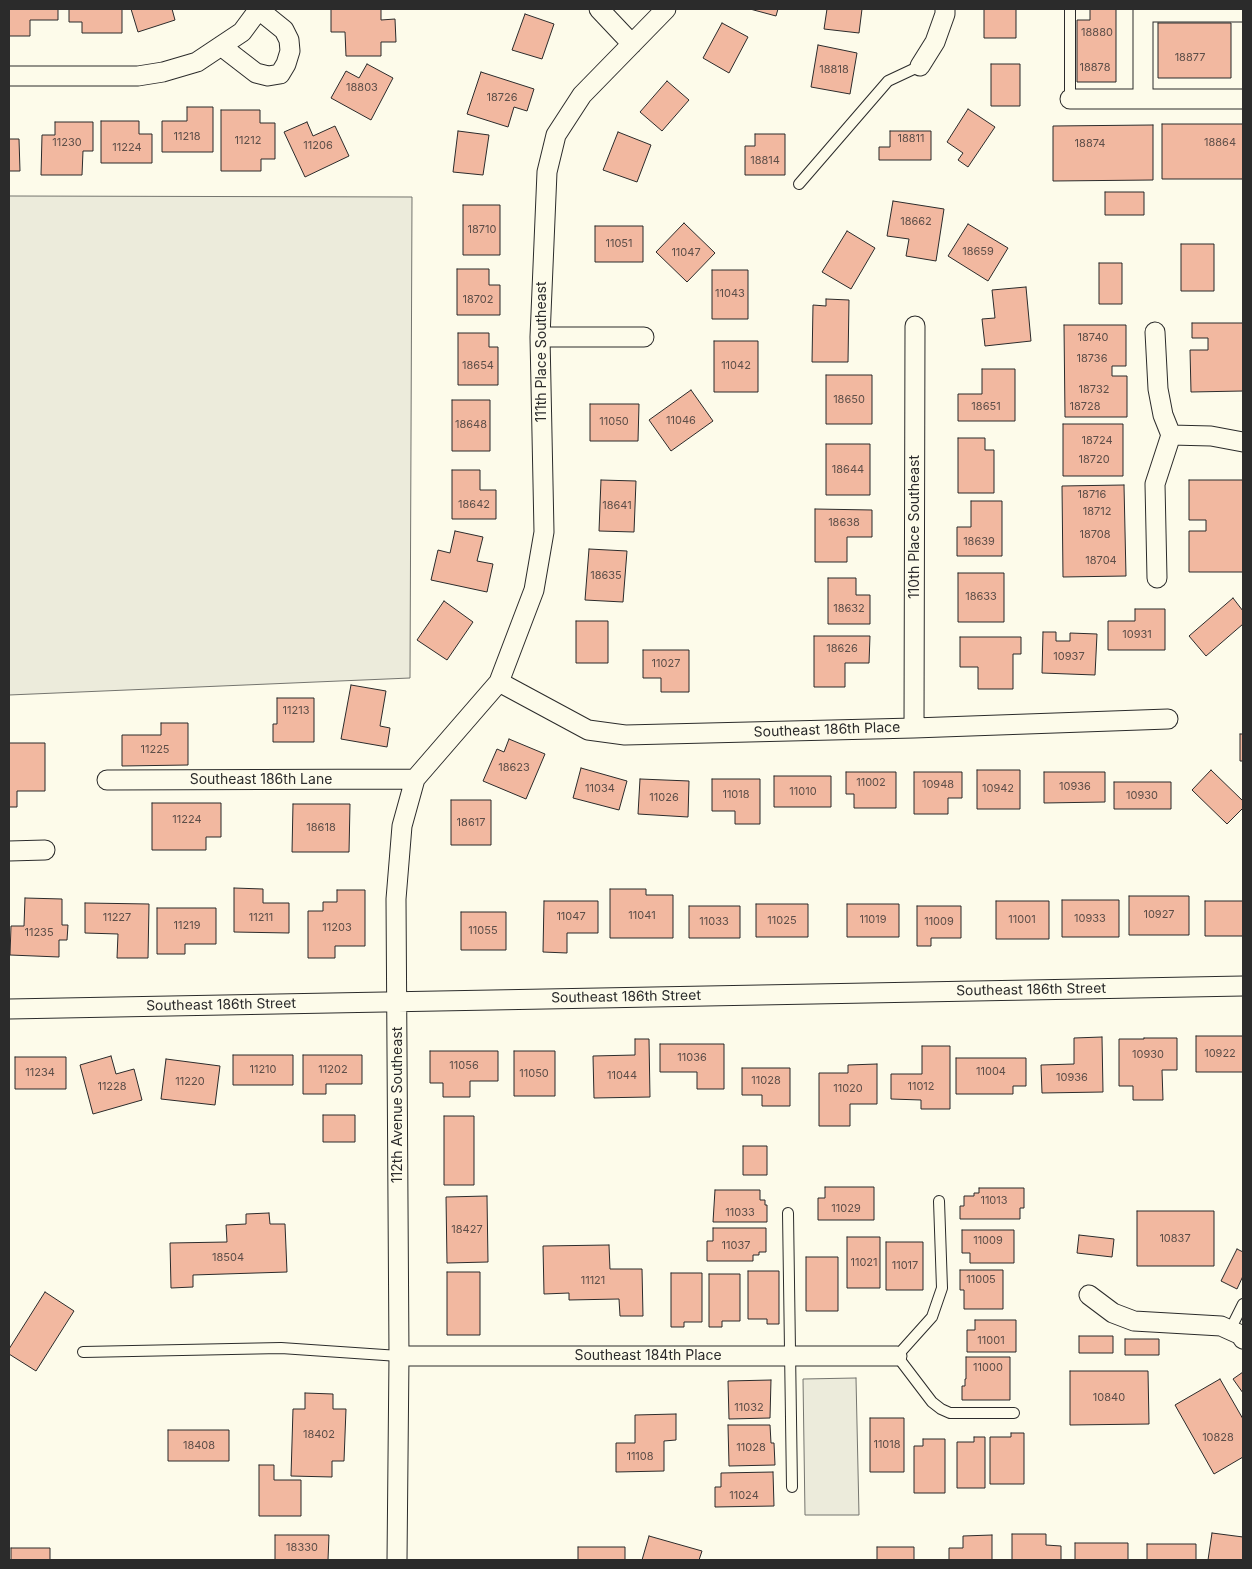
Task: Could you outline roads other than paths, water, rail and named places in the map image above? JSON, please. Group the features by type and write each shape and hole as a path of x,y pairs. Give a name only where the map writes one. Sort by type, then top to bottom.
{"street":[{"path":"9,76 138,76 163,72 197,62 221,46 242,32 258,9 284,30 289,40 290,51 286,64 280,74 268,76 256,73 221,46"},
{"path":"598,9 632,44"},
{"name":"111th Place Southeast","path":"499,682 534,590 544,532 540,337 547,172 556,135 582,95 666,9"},
{"path":"920,66 935,42 945,9"},
{"path":"1143,99 1143,10 1243,12"},
{"path":"1070,99 1243,98"},
{"name":"110th Place Southeast","path":"914,728 915,326"},
{"path":"1155,332 1158,389 1163,415 1171,435 1155,484 1156,578"},
{"path":"540,337 644,337"},
{"path":"1171,435 1211,436 1243,442"},
{"name":"Southeast 186th Place","path":"499,682 588,730 625,735 914,728 1168,718"},
{"name":"112th Avenue Southeast","path":"397,1560 399,1356 396,899 402,826 415,779 499,682"},
{"name":"Southeast 186th Lane","path":"107,780 415,779"},
{"path":"9,851 45,850"},
{"name":"Southeast 186th Street","path":"9,1009 1243,986"},
{"path":"1089,1295 1113,1312 1134,1321 1222,1326 1236,1334"},
{"name":"Southeast 184th Place","path":"399,1356 897,1356"}],"lane":[{"path":"1070,9 1070,99"},
{"path":"799,184 888,81 920,66"},
{"path":"939,1201 942,1288 932,1318 897,1356 932,1402 941,1409 950,1413 1014,1414"},
{"path":"788,1213 792,1487"},
{"path":"1236,1334 1243,1304"},
{"path":"83,1352 281,1348 399,1356"}]}
